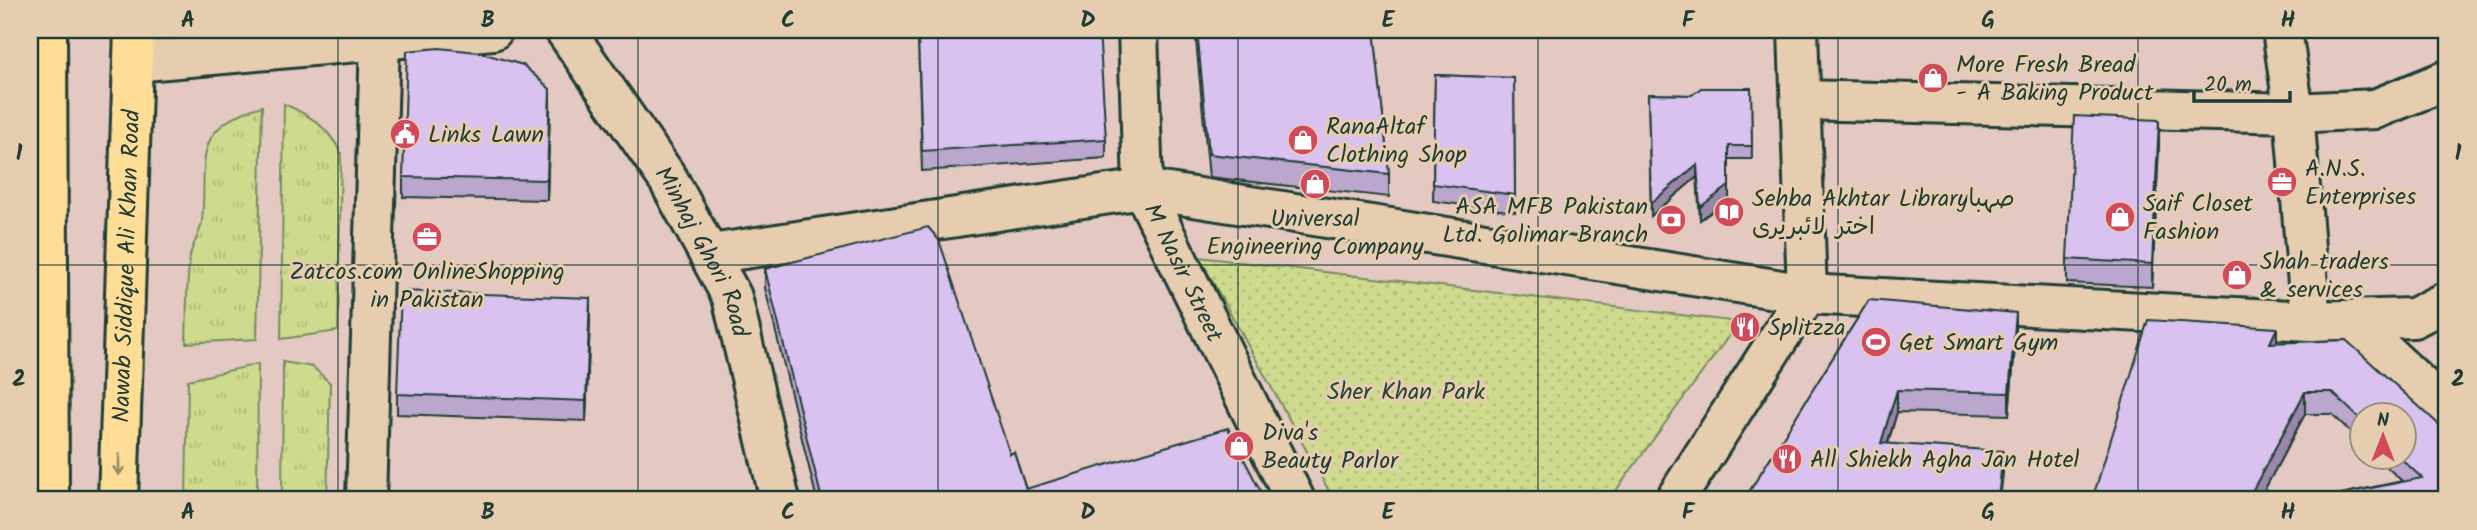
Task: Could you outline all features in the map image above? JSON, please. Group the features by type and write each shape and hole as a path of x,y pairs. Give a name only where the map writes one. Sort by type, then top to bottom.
{"main road":[{"path":"47,30 38,69 49,500"},
{"name":"Nawab Siddique Ali Khan Road","path":"118,500 134,46"}],"street":[{"path":"134,46 380,40 493,30"},
{"name":"Minhaj Ghori Road","path":"565,30 667,179 711,254 732,297 780,500"},
{"name":"M Nasir Street","path":"1138,30 1143,189 1295,500"},
{"path":"1675,500 1807,294 1798,30"},
{"path":"2282,30 2294,113 2311,321"},
{"path":"366,500 380,40"},
{"path":"1801,100 2294,113 2375,109 2447,80"},
{"path":"711,254 1143,189 1807,294 2311,321 2413,318 2447,301"},
{"path":"2351,320 2447,410"}],"green space":[{"path":"284,104 317,123 341,153 338,331 281,339"},
{"path":"262,106 257,339 186,343 189,267 191,252 202,221 206,149 212,136 222,125 238,115"},
{"name":"Sher Khan Park","path":"1199,257 1739,322 1609,500 1334,500"},
{"path":"283,362 313,367 330,383 327,500 282,500"},
{"path":"258,364 257,500 186,500 188,380"}],"building":[{"path":"919,30 1099,30 1106,139 922,151"},
{"path":"1197,30 1374,30 1389,174 1209,154"},
{"path":"439,48 478,52 523,65 550,89 547,180 403,177 407,51"},
{"path":"1435,75 1514,78 1515,195 1433,184"},
{"path":"1701,88 1751,88 1752,146 1729,146 1729,186 1700,207 1697,165 1651,203 1648,94 1692,95"},
{"path":"2074,116 2159,120 2152,264 2067,259"},
{"path":"928,227 939,240 1010,454 1014,452 1026,489 1228,428 1265,500 822,500 765,269"},
{"path":"401,291 590,298 586,401 397,394"},
{"path":"1869,300 2016,313 2009,393 1897,390 1881,443 2003,451 1998,500 1744,500"},
{"path":"2148,320 2277,328 2270,343 2346,340 2412,400 2348,400 2348,407 2332,392 2305,392 2250,495 2317,499 2422,478 2413,470 2418,470 2418,406 2447,432 2447,500 2092,500"}],"place":[{"name":"More Fresh Bread - A Baking Product","path":"1933,78"},
{"name":"Links Lawn","path":"405,134"},
{"name":"RanaAltaf Clothing Shop","path":"1303,140"},
{"name":"A.N.S. Enterprises","path":"2282,182"},
{"name":"Universal Engineering Company","path":"1315,184"},
{"name":"Sehba Akhtar Libraryصہبا اختر لائبریری","path":"1729,212"},
{"name":"Saif Closet Fashion","path":"2120,217"},
{"name":"ASA MFB Pakistan Ltd. Golimar Branch","path":"1671,220"},
{"name":"Zatcos.com OnlineShopping in Pakistan","path":"427,237"},
{"name":"Shah traders & services","path":"2237,275"},
{"name":"Splitzza","path":"1745,327"},
{"name":"Get Smart Gym","path":"1876,342"},
{"name":"Diva's Beauty Parlor","path":"1239,446"},
{"name":"All Shiekh Agha Jan Hotel","path":"1787,459"}]}
